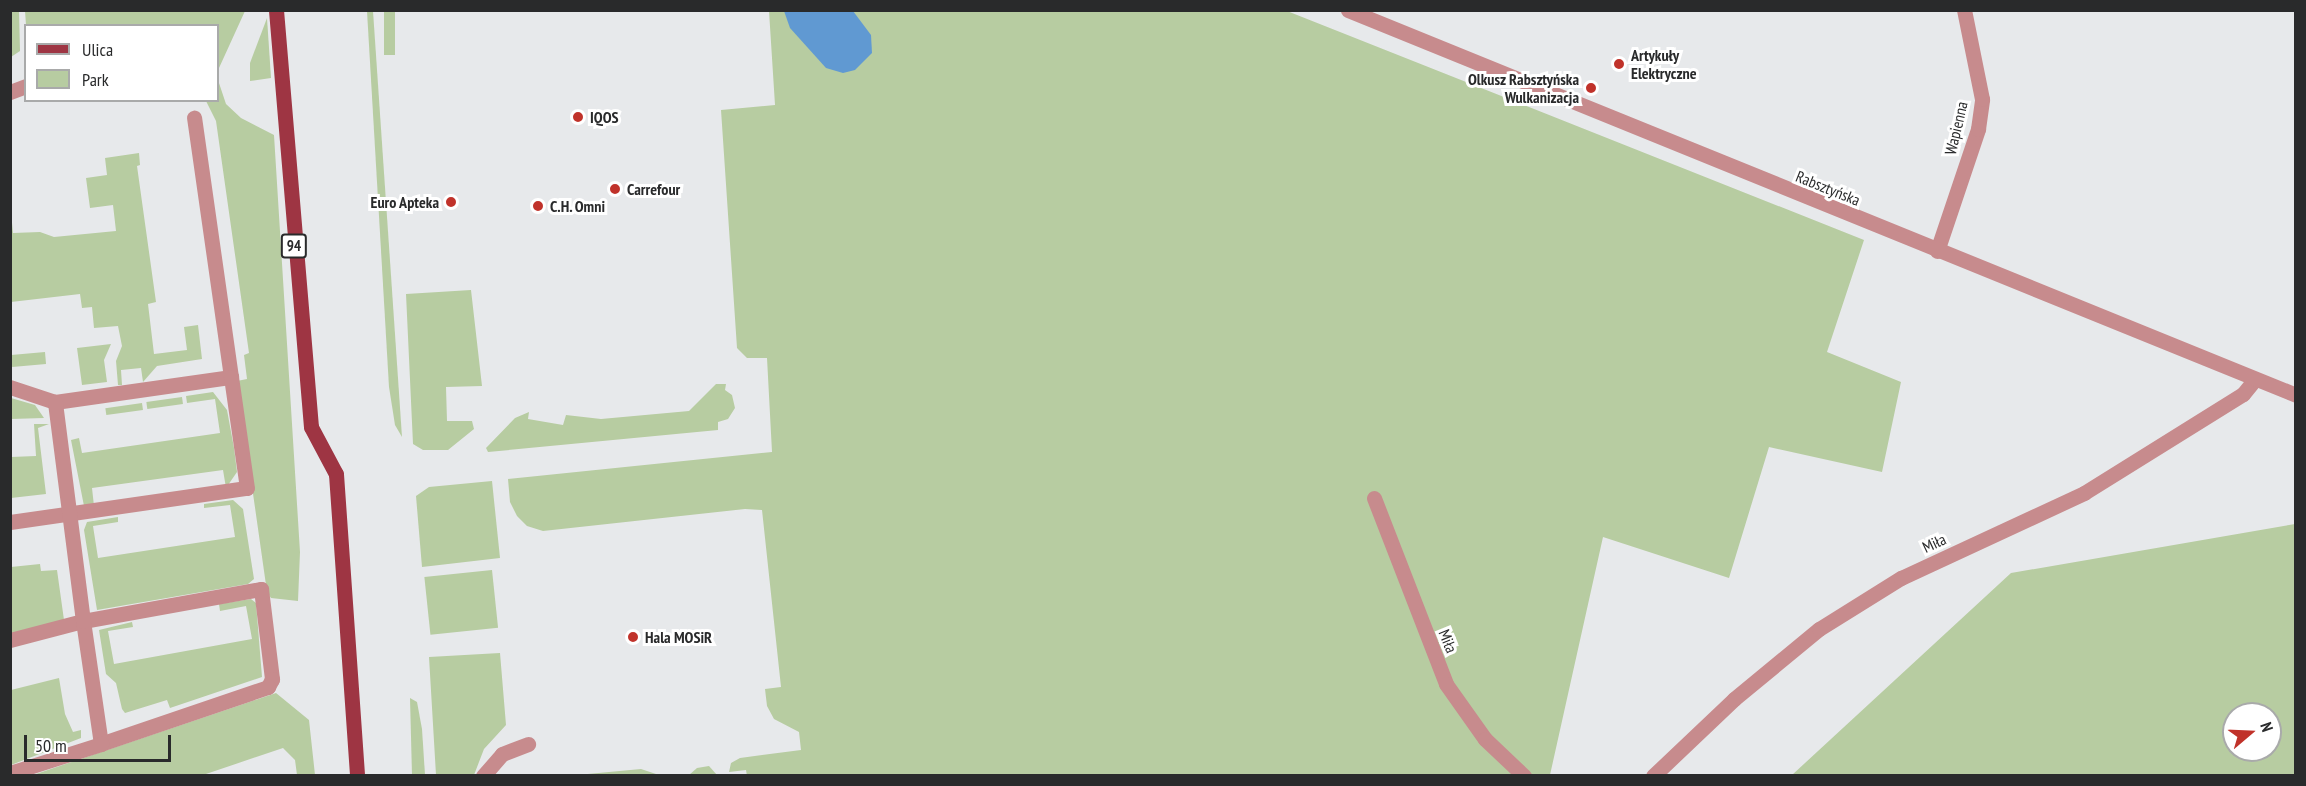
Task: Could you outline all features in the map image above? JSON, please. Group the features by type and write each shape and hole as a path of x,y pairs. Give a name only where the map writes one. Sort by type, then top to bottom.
{"main road":[{"name":"94","path":"276,10 311,427 336,474 357,776"}],"street":[{"name":"Rabsztyńska","path":"1348,10 2295,395"},
{"name":"Wapienna","path":"1937,251 1978,129 1982,99 1964,10"},
{"path":"10,522 247,488 194,118"},
{"path":"10,387 55,402 231,377"},
{"name":"Miła","path":"1653,776 1734,699 1819,629 1900,578 2084,494 2243,394 2255,379"},
{"path":"55,402 101,744"},
{"name":"Miła","path":"1374,498 1446,684 1485,739 1524,776"},
{"path":"10,639 83,621 261,589 273,669 268,687 10,773"},
{"path":"483,776 502,754 528,744"}],"green space":[{"path":"12,11 19,11 20,51 11,57"},
{"path":"25,11 245,11 219,68 219,24 26,24"},
{"path":"367,11 373,11 402,437 395,425 389,387"},
{"path":"384,11 395,11 395,55 384,55"},
{"path":"769,11 1287,11 1864,240 1827,352 1901,382 1882,472 1769,447 1729,578 1603,537 1550,775 747,776 746,770 729,772 731,763 740,758 801,750 799,732 774,719 767,706 765,689 781,687 762,510 745,509 543,531 527,526 517,516 510,502 508,479 772,452 767,358 747,358 737,348 721,110 775,105"},
{"path":"267,18 271,78 250,81 250,63"},
{"path":"219,83 226,104 241,118 274,135 300,552 298,601 271,598 267,592 237,381 247,379 244,355 249,353 216,121 206,102 219,102"},
{"path":"139,153 140,165 137,166 156,302 148,304 154,354 187,350 184,327 198,325 202,359 157,366 143,382 141,368 121,370 122,385 118,385 116,361 122,346 118,326 94,328 92,307 82,308 80,294 11,302 11,212 13,233 40,232 54,237 116,231 113,205 90,208 86,178 107,175 105,158"},
{"path":"471,290 482,386 446,387 447,421 472,421 474,429 448,450 423,450 413,444 406,294"},
{"path":"111,344 104,360 107,382 82,385 77,348"},
{"path":"45,352 46,364 12,367 11,355"},
{"path":"716,384 726,384 725,390 732,395 735,408 728,419 718,422 718,430 488,452 486,448 515,418 529,412 528,419 563,425 566,415 601,419 689,411"},
{"path":"213,392 227,410 234,448 237,472 226,488 223,470 92,488 94,506 84,506 71,440 79,438 82,453 220,433 215,399 187,403 186,396"},
{"path":"182,397 183,404 147,409 146,402"},
{"path":"11,398 35,405 44,418 11,419"},
{"path":"142,403 143,410 106,415 105,408"},
{"path":"34,424 49,424 38,428 46,494 11,498 11,457 36,456"},
{"path":"492,481 500,558 422,567 416,496 429,487"},
{"path":"233,500 243,509 254,579 248,584 97,610 84,530 87,522 118,517 118,522 93,526 98,558 235,537 230,505 204,508 204,504"},
{"path":"2295,524 2295,775 1792,775 2011,573"},
{"path":"40,564 41,571 57,570 64,620 11,635 11,567"},
{"path":"492,570 498,628 430,635 424,577"},
{"path":"251,599 256,603 262,677 170,708 167,700 125,713 116,683 106,674 99,630 132,622 133,627 108,631 114,664 252,639 246,606 220,611 219,604"},
{"path":"500,653 506,725 484,749 474,775 436,775 429,657"},
{"path":"59,678 65,714 73,732 81,730 81,738 11,765 11,690"},
{"path":"276,693 309,720 315,775 297,775 295,760 283,748 203,775 33,775"},
{"path":"410,698 417,702 422,729 425,775 412,775"},
{"path":"709,766 717,775 689,775 697,768"},
{"path":"641,769 659,775 577,775"}],"water":[{"path":"784,11 853,11 871,35 872,53 855,70 843,73 826,68 790,28"}],"place":[{"name":"Artykuły Elektryczne","path":"1619,64"},
{"name":"Olkusz Rabsztyńska Wulkanizacja","path":"1591,88"},
{"name":"IQOS","path":"578,117"},
{"name":"Carrefour","path":"615,189"},
{"name":"Euro Apteka","path":"451,202"},
{"name":"C.H. Omni","path":"538,206"},
{"name":"Hala MOSiR","path":"633,637"}]}
